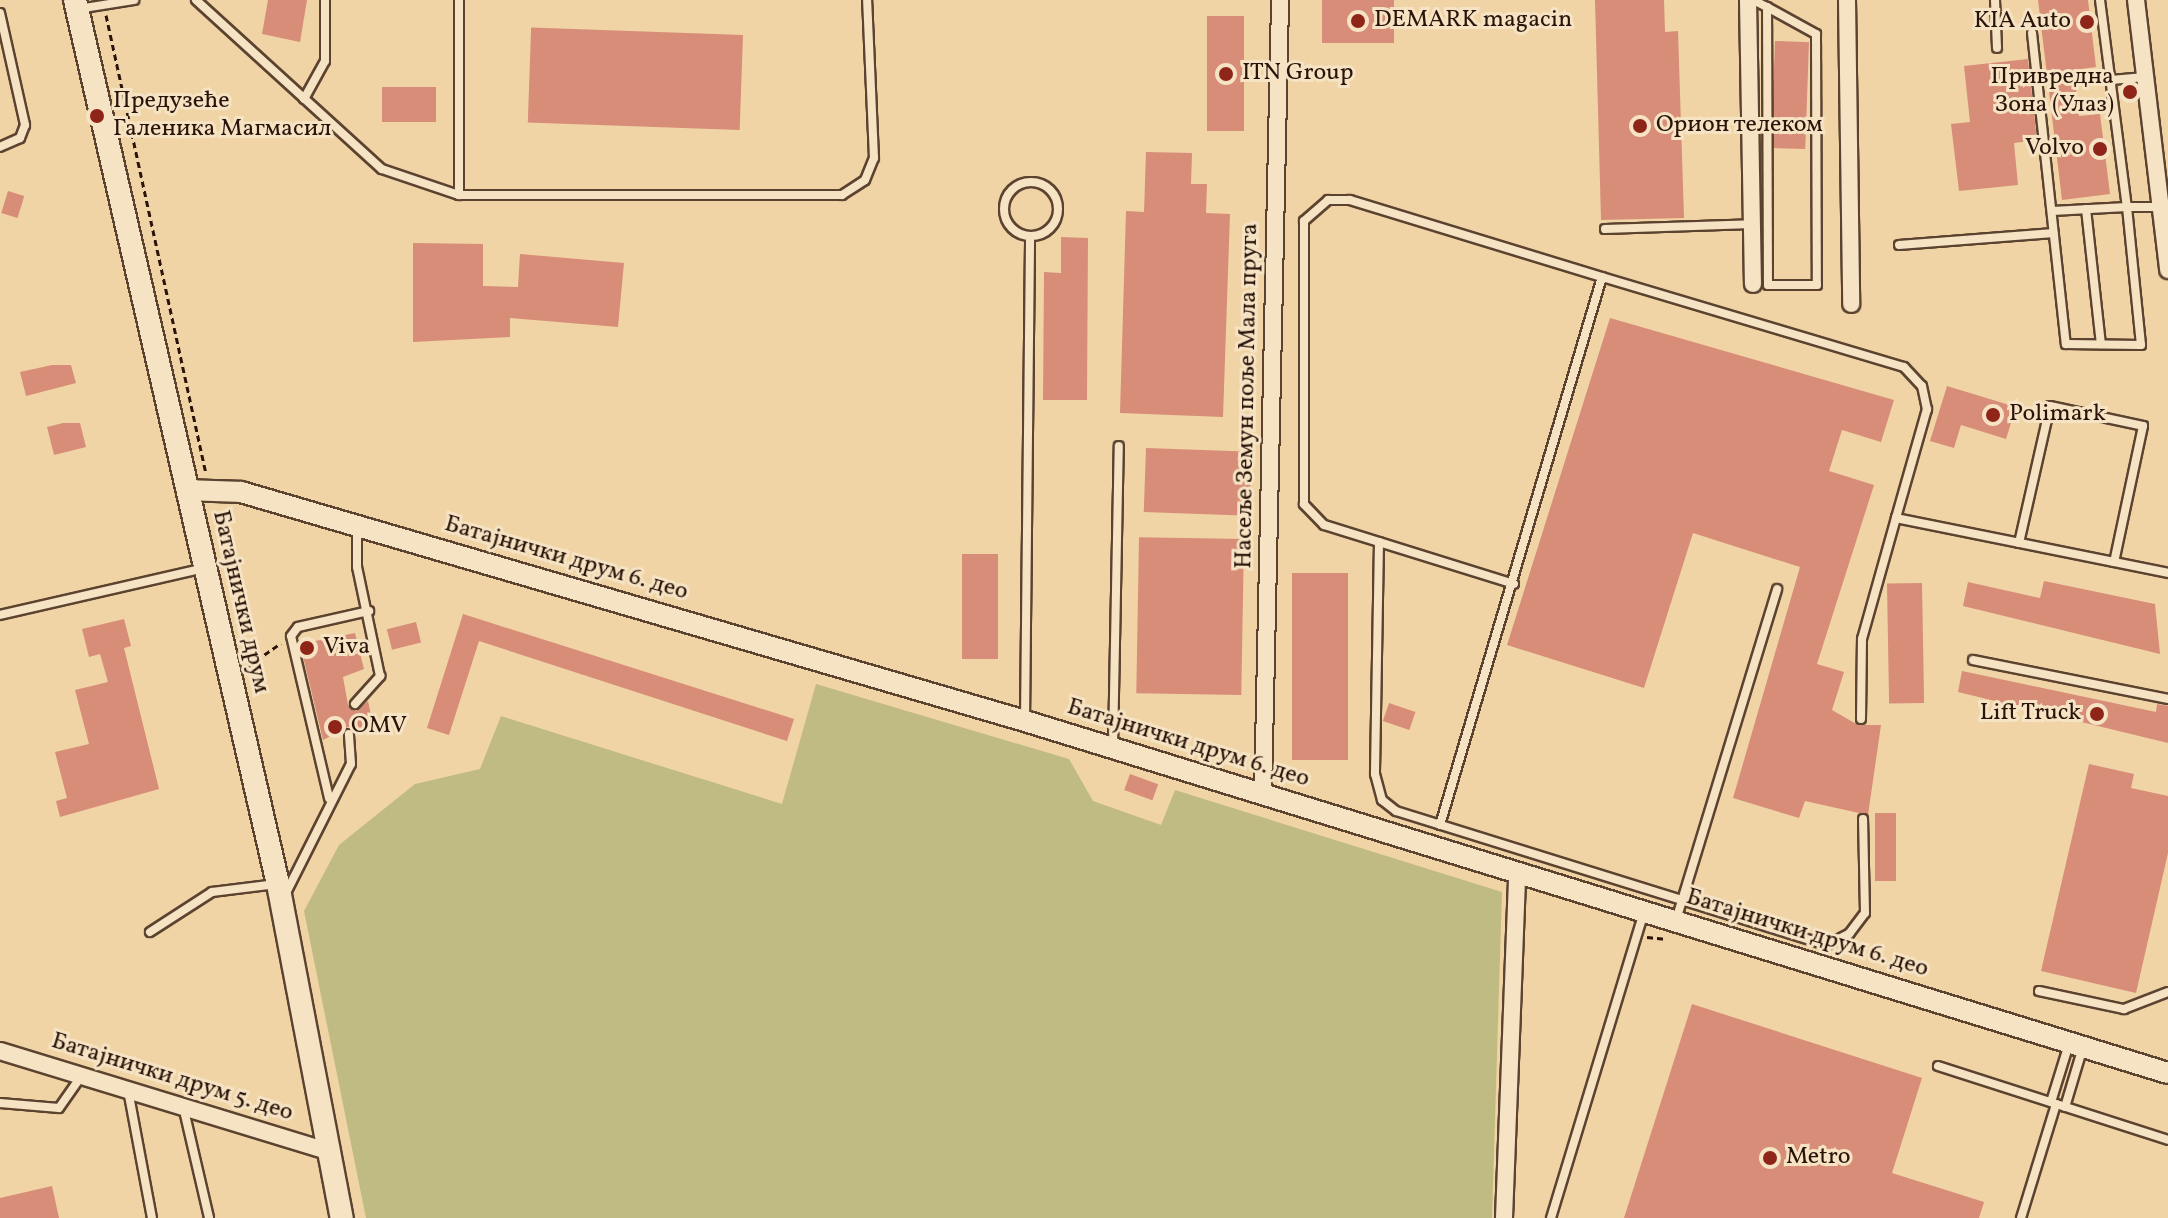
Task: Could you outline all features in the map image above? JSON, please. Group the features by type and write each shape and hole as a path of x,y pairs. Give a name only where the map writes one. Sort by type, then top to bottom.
{"main road":[{"name":"Батајнички друм","path":"76,5 198,489 206,568 280,894 342,1218"}],"street":[{"name":"Насеље Земун поље Мала пруга","path":"1263,794 1280,0"},
{"path":"1751,0 1753,284"},
{"path":"1847,0 1851,304"},
{"path":"2136,0 2168,270"},
{"name":"Батајнички друм 6. део","path":"198,489 357,526 1025,721 2168,1073"},
{"path":"1504,1218 1517,872"},
{"name":"Батајнички друм 5. део","path":"0,1051 331,1152"}],"lane":[{"path":"76,5 134,0"},
{"path":"196,0 382,169 459,195 842,195 865,180 874,158 867,0"},
{"path":"304,99 325,61 325,0"},
{"path":"459,0 459,195"},
{"path":"1751,0 1767,7 1816,34 1817,285 1768,285 1767,7"},
{"path":"1995,0 1997,48"},
{"path":"2032,33 2066,344 2141,345 2100,0"},
{"path":"0,13 25,125 20,138 0,147"},
{"path":"2111,80 2145,77"},
{"path":"1030,182 1053,193 1058,209 1053,226 1030,236 1013,230 1005,214 1008,196 1030,182"},
{"path":"1514,584 1324,525 1304,504 1301,249 1309,214 1328,200 1350,200 1904,367 1922,386 1927,409 1862,639 1861,719"},
{"path":"2052,211 2159,207"},
{"path":"2086,209 2101,344"},
{"path":"1605,229 1752,224"},
{"path":"1899,245 2054,233"},
{"path":"1025,721 1030,236"},
{"path":"1440,825 1514,584 1602,277"},
{"path":"2019,543 2050,406 2143,426 2114,562"},
{"path":"1113,748 1119,446"},
{"path":"1896,518 2168,573"},
{"path":"355,704 380,676 369,611 357,567 357,526"},
{"path":"1379,542 1377,789 1396,811 1827,945 1837,941 1865,913 1863,819"},
{"path":"0,615 206,568"},
{"path":"1676,921 1777,589"},
{"path":"329,798 291,636 298,627 369,611"},
{"path":"1973,660 2168,699"},
{"path":"150,932 212,892 280,894 329,798 351,764 349,734"},
{"path":"1551,1218 1644,911"},
{"path":"2039,991 2124,1009 2168,992"},
{"path":"2057,1104 2076,1045"},
{"path":"2021,1218 2076,1045"},
{"path":"1938,1066 2168,1140"},
{"path":"0,1103 59,1108 81,1076"},
{"path":"128,1090 152,1218"},
{"path":"183,1106 209,1218"}],"path":[{"path":"104,4 198,489"},
{"path":"232,680 291,636"}],"shaded area":[{"path":"816,684 1069,759 1093,801 1161,825 1175,790 1502,892 1492,1218 366,1218 304,911 339,845 415,784 480,769 501,716 782,804"}],"building":[{"path":"268,0 307,0 300,42 262,34"},
{"name":"DEMARK magacin","path":"1322,0 1394,0 1394,43 1322,43"},
{"name":"Орион телеком","path":"1595,0 1664,0 1665,32 1678,31 1684,218 1601,220"},
{"path":"2038,0 2088,0 2096,67 2074,70 2079,116 2100,114 2110,194 2062,200"},
{"name":"ITN Group","path":"1207,16 1244,16 1244,131 1207,131"},
{"path":"531,28 743,35 740,130 528,123"},
{"path":"1775,41 1809,42 1805,149 1771,148"},
{"path":"2028,59 2037,140 2014,143 2018,185 1959,191 1951,124 1970,122 1964,66"},
{"path":"382,87 436,87 436,122 382,122"},
{"path":"1146,152 1192,153 1191,184 1207,184 1206,213 1230,214 1223,417 1120,413 1126,211 1144,212"},
{"path":"8,191 24,196 18,218 1,213"},
{"path":"1061,237 1088,238 1087,400 1043,400 1044,272 1061,273"},
{"path":"413,243 483,244 483,286 518,287 520,254 624,263 618,327 510,318 510,337 413,342"},
{"path":"1610,318 1894,400 1881,442 1842,430 1829,471 1874,485 1817,664 1844,672 1832,710 1858,725 1881,725 1868,815 1805,801 1799,818 1733,798 1800,567 1693,533 1644,688 1507,645"},
{"path":"52,365 71,365 76,383 26,396 20,372"},
{"name":"Polimark","path":"1947,386 2016,407 2006,439 1961,425 1954,448 1930,441"},
{"path":"80,423 86,447 54,455 47,427"},
{"path":"1146,448 1252,452 1250,516 1144,512"},
{"path":"1139,537 1244,539 1241,695 1136,693"},
{"path":"962,554 998,554 998,659 962,659"},
{"path":"1292,573 1348,573 1348,760 1292,760"},
{"path":"2044,581 2155,604 2160,654 1963,606 1968,582 2040,598"},
{"path":"1922,583 1924,703 1889,704 1887,584"},
{"path":"463,614 794,719 787,741 479,641 449,735 427,728"},
{"path":"124,619 131,646 124,648 159,789 60,817 56,801 67,798 55,752 89,744 75,690 108,682 100,654 89,657 82,629"},
{"path":"416,622 421,642 392,650 387,629"},
{"path":"355,633 364,669 343,677 348,705 356,711 368,701 374,729 348,727 323,740 300,644"},
{"path":"1962,671 2156,712 2157,704 2168,706 2168,743 1958,692"},
{"path":"1389,703 1415,712 1409,730 1383,721"},
{"path":"2089,764 2134,774 2131,788 2168,796 2168,853 2136,993 2041,971"},
{"path":"1130,774 1158,784 1152,800 1124,790"},
{"path":"1875,813 1896,813 1896,881 1875,881"},
{"name":"Metro","path":"1692,1004 1922,1078 1892,1173 1984,1202 1979,1218 1624,1218"},
{"path":"52,1186 59,1218 0,1218 0,1198"}],"place":[{"name":"DEMARK magacin","path":"1358,21"},
{"name":"KIA Auto","path":"2087,22"},
{"name":"ITN Group","path":"1226,74"},
{"name":"Привредна Зона (Улаз)","path":"2130,92"},
{"name":"Предузеће Галеника Магмасил","path":"97,116"},
{"name":"Орион телеком","path":"1640,126"},
{"name":"Volvo","path":"2100,149"},
{"name":"Polimark","path":"1993,415"},
{"name":"Viva","path":"307,648"},
{"name":"Lift Truck","path":"2097,714"},
{"name":"OMV","path":"335,727"},
{"name":"Metro","path":"1770,1158"}]}
